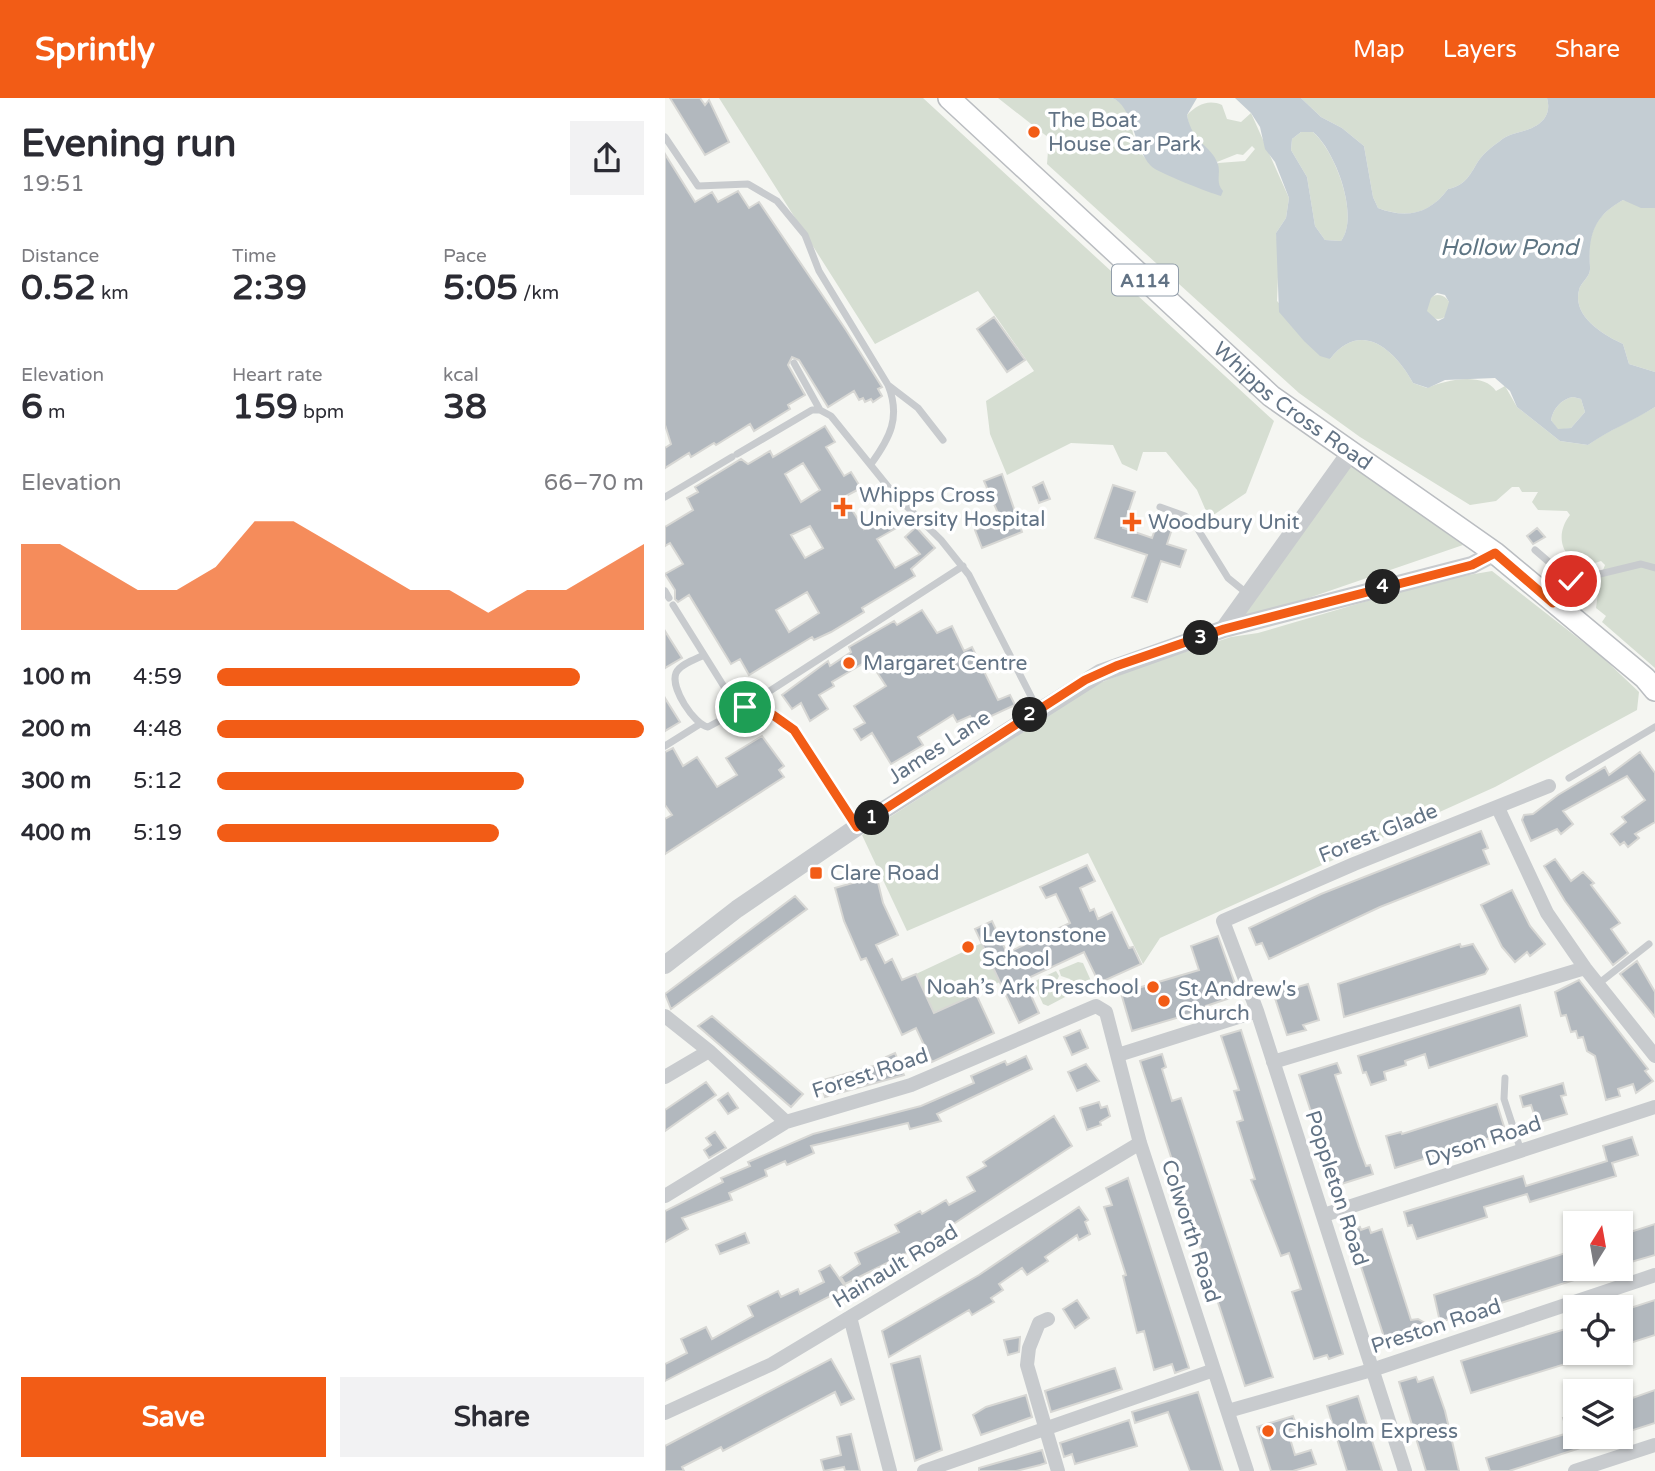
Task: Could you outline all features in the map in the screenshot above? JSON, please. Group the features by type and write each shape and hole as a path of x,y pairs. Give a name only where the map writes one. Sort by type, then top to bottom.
{"main road":[{"name":"Whipps Cross Road","path":"949,98 1271,396 1495,553 1645,678 1655,690"}],"street":[{"path":"1224,629 1350,453"},
{"name":"James Lane","path":"665,964 737,909 857,827 1085,680 1116,666 1224,629 1472,565 1495,553"},
{"name":"Forest Glade","path":"1223,921 1354,864 1549,786"},
{"path":"1497,807 1547,913 1597,984 1655,1056"},
{"name":"Poppleton Road","path":"1223,921 1257,1011 1375,1369 1405,1471"},
{"path":"1273,1062 1585,968"},
{"name":"Colworth Road","path":"1096,1006 1106,1012 1140,1143 1247,1471"},
{"name":"Forest Road","path":"665,1196 786,1122 911,1085 1096,1006"},
{"path":"1118,1055 1257,1011"},
{"path":"665,1016 709,1051 786,1122"},
{"path":"665,1077 709,1051"},
{"name":"Dyson Road","path":"1324,1216 1655,1107"},
{"name":"Hainault Road","path":"665,1413 763,1369 1140,1143"},
{"name":"Preston Road","path":"1228,1411 1375,1369 1655,1275"},
{"path":"850,1317 890,1471"},
{"path":"1048,1319 1039,1323 1029,1348 1027,1365 1058,1471"},
{"path":"924,1471 1214,1370"},
{"path":"1575,1471 1655,1445"}],"lane":[{"path":"665,137 698,186 703,188 748,184 777,201 805,235 819,271 888,384 895,405 894,425 871,464"},
{"path":"794,363 816,410 831,416 894,494 941,540 963,566 1038,710"},
{"path":"888,384 918,408 943,440"},
{"path":"665,497 816,410"},
{"path":"1160,507 1185,516 1194,523 1228,578 1249,595"},
{"path":"1535,550 1571,581"},
{"path":"1553,603 1571,581 1641,564 1655,568"},
{"path":"665,746 701,724 713,726 745,707 963,566"},
{"path":"669,598 729,696 745,707 773,715 794,730 857,827"},
{"path":"701,724 679,692 675,678 680,668 704,655"},
{"path":"1569,778 1655,727"},
{"path":"1597,984 1649,944"},
{"path":"1505,1078 1504,1099 1521,1151"}],"shaded area":[{"path":"719,98 923,98 1274,421 1246,493 1209,518 1197,490 1166,452 1143,452 1137,471 1122,464 1113,445 1071,443 1007,475 990,434 986,401 1034,371 978,291 875,344"},
{"path":"998,98 1112,98 1128,113 1136,143 1145,158 1162,170 1210,192 1218,185 1218,163 1245,161 1255,149 1252,146 1243,155 1237,154 1217,162 1190,131 1187,115 1207,103 1222,105 1227,119 1241,122 1251,113 1289,198 1286,218 1276,233 1279,253 1277,301 1330,359 1342,347 1354,341 1365,340 1387,350 1413,383 1427,388 1463,379 1482,381 1496,391 1505,386 1517,407 1560,441 1588,445 1655,407 1655,668 1602,622 1606,616 1596,608 1600,578 1605,565 1601,561 1579,562 1566,552 1562,544 1562,534 1570,515 1567,511 1538,510 1532,502 1538,492 1522,492 1519,487 1512,487 1496,501 1470,505 1360,437 1299,393 1047,164 1049,138"},
{"path":"1301,98 1547,98 1548,111 1539,124 1510,135 1494,145 1481,157 1464,182 1448,189 1434,204 1417,212 1399,213 1378,208 1373,197 1364,146 1342,128 1321,117"},
{"path":"1301,132 1313,132 1337,168 1348,216 1341,241 1325,240 1315,226 1307,177 1291,150 1292,139"},
{"path":"1623,200 1655,208 1655,372 1629,364 1623,344 1591,324 1580,309 1578,300 1580,287 1590,270 1591,236 1605,213"},
{"path":"1438,295 1449,302 1450,307 1443,318 1438,319 1427,312 1426,307 1433,296"},
{"path":"1573,397 1581,399 1585,412 1571,428 1558,430 1551,420 1554,412 1561,402"},
{"path":"1348,462 1463,545 1250,618 1242,616"},
{"path":"1492,571 1601,656 1639,692 1637,710 1495,787 1160,938 1143,964 1088,853 907,931 862,835 1097,684 1231,637 1258,633 1439,580"},
{"path":"982,943 1000,982 934,1013 916,974"},
{"path":"1078,962 1083,963 1092,983 1090,988 1069,996 1067,990 1070,979 1061,976 1059,970"},
{"path":"1056,971 1059,976 1055,985 1065,990 1067,996 1048,1006 1043,1004 1034,984"}],"water":[{"path":"1112,98 1197,98 1187,115 1189,124 1218,164 1219,184 1223,191 1221,196 1151,166 1140,148 1124,109"},
{"name":"Hollow Pond","path":"1235,98 1301,98 1321,117 1342,128 1364,146 1373,197 1378,208 1408,213 1425,209 1448,189 1464,182 1483,155 1505,138 1539,124 1548,111 1547,98 1655,98 1655,208 1641,208 1623,200 1599,220 1590,245 1590,270 1580,287 1578,300 1580,309 1591,324 1623,344 1629,364 1655,372 1655,407 1588,445 1560,441 1517,407 1510,391 1495,378 1445,380 1428,388 1413,383 1387,350 1365,340 1354,341 1342,347 1330,359 1320,356 1279,312 1276,233 1286,218 1289,198 1275,162 1265,149 1260,127 1251,113","holes":["1301,132 1313,132 1337,168 1348,216 1341,241 1325,240 1315,226 1307,177 1291,150 1292,139","1437,293 1445,295 1449,302 1444,318 1438,321 1427,311 1431,298","1573,397 1581,399 1585,412 1571,428 1558,429 1551,420 1558,405"]}],"building":[{"path":"670,98 700,98 705,105 709,100 729,142 705,155"},
{"path":"665,154 695,202 712,192 718,202 738,191 749,208 759,202 846,330 882,387 878,389 882,396 873,402 871,399 865,402 863,398 859,400 854,391 828,407 799,360 792,357 788,365 805,395 788,405 790,409 754,431 750,424 716,445 714,443 691,457 689,453 665,468 665,448 671,444 665,425"},
{"path":"994,317 1025,360 1007,372 977,329"},
{"path":"825,426 835,442 826,447 844,476 851,472 861,488 844,497 864,529 891,512 900,526 877,539 895,568 920,554 905,537 916,527 935,548 911,569 915,576 862,608 864,612 831,632 814,640 812,637 749,675 740,659 731,664 689,595 678,602 675,599 675,590 665,574 683,564 670,543 665,546 665,527 693,510 687,498 698,492 695,487 741,459 748,464 770,451 773,457","holes":["803,463 820,490 801,502 785,474","810,526 823,548 805,558 791,535","807,592 819,613 789,632 776,610"]},
{"path":"1002,474 1022,532 982,548 975,530 1001,520 984,481"},
{"path":"1043,482 1050,499 1039,503 1033,487"},
{"path":"1113,485 1135,492 1123,528 1152,538 1159,518 1174,523 1167,544 1186,550 1180,567 1161,561 1147,602 1132,597 1147,555 1095,538"},
{"path":"1537,528 1545,537 1533,544 1527,536"},
{"path":"922,610 937,633 952,626 964,651 972,647 998,700 1010,695 1015,705 974,724 970,716 957,722 953,715 918,737 923,745 891,764 872,733 861,740 854,729 865,723 854,706 886,686 869,660 832,682 834,686 819,695 828,709 810,721 801,703 792,709 782,695 828,661 830,666 851,652 849,647 894,621 897,625"},
{"path":"665,631 682,658 665,668"},
{"path":"665,698 680,722 665,731"},
{"path":"762,736 784,766 779,770 784,777 665,854 665,819 672,815 665,805 665,752 673,748 683,766 697,757 717,787 737,775 726,758"},
{"path":"1640,752 1655,773 1655,822 1635,834 1639,838 1628,847 1624,842 1620,845 1611,834 1626,822 1622,817 1645,800 1627,776 1563,811 1573,824 1561,834 1557,829 1531,841 1522,820 1524,815 1533,814 1558,795 1605,767 1609,775"},
{"path":"1481,831 1488,848 1483,850 1489,864 1380,907 1269,959 1262,943 1256,945 1249,928 1321,894"},
{"path":"1555,859 1571,881 1583,872 1594,883 1591,885 1620,923 1611,929 1628,953 1613,965 1565,901 1544,866"},
{"path":"1087,865 1095,881 1080,888 1090,911 1094,909 1098,919 1112,912 1129,948 1133,947 1141,964 1099,983 1084,952 1024,980 1039,1013 1019,1023 975,929 992,921 1007,953 1070,923 1056,894 1046,898 1040,887"},
{"path":"875,870 883,903 898,935 876,945 885,963 892,959 902,980 916,974 934,1013 976,994 994,1033 932,1062 916,1028 902,1035 866,958 861,960 844,921 835,888 856,882 855,877"},
{"path":"1512,890 1530,926 1545,944 1530,956 1527,952 1515,962 1502,947 1481,905"},
{"path":"795,896 807,909 671,1009 665,994"},
{"name":"St Andrew's Church","path":"1218,936 1239,995 1206,1006 1207,1009 1132,1031 1121,993 1199,970 1191,946"},
{"path":"1460,944 1461,947 1473,944 1488,969 1485,974 1344,1017 1338,984"},
{"path":"1637,961 1655,992 1655,1017 1620,974"},
{"path":"1579,980 1648,1069 1645,1071 1653,1081 1636,1093 1633,1084 1618,1089 1620,1096 1606,1100 1595,1056 1587,1051 1583,1037 1578,1038 1576,1031 1571,1032 1566,1015 1561,1016 1555,992"},
{"path":"1289,983 1291,989 1308,984 1319,1020 1303,1025 1306,1030 1287,1035 1273,992"},
{"path":"1520,1005 1527,1036 1429,1068 1425,1054 1405,1061 1406,1065 1384,1072 1386,1080 1371,1085 1366,1072 1363,1073 1358,1056"},
{"path":"712,1016 803,1094 791,1107 698,1026"},
{"path":"1080,1030 1088,1048 1072,1055 1064,1037"},
{"path":"1241,1030 1343,1354 1329,1359 1327,1355 1314,1359 1292,1292 1301,1289 1289,1253 1281,1256 1251,1180 1255,1179 1237,1122 1243,1120 1234,1091 1239,1090 1221,1036"},
{"path":"895,1053 904,1075 825,1097 820,1081 888,1062 886,1057"},
{"path":"1162,1054 1166,1067 1162,1069 1172,1101 1181,1098 1273,1377 1245,1386 1140,1061"},
{"path":"1026,1056 1032,1069 937,1114 941,1121 910,1129 908,1123 811,1146 814,1153 787,1165 785,1161 765,1170 767,1176 729,1193 732,1200 682,1218 688,1229 665,1242 665,1211 723,1182 721,1178 750,1166 748,1162 813,1134 921,1106 974,1083 971,1076 1005,1061 1007,1065"},
{"path":"1337,1063 1341,1073 1335,1075 1366,1166 1370,1165 1373,1174 1335,1186 1299,1075"},
{"path":"1086,1064 1099,1081 1077,1091 1068,1072"},
{"path":"706,1082 716,1095 665,1131 665,1110"},
{"path":"1563,1083 1566,1095 1561,1096 1567,1114 1537,1123 1531,1105 1523,1107 1520,1096"},
{"path":"728,1093 738,1108 728,1114 718,1100"},
{"path":"1099,1102 1101,1108 1107,1106 1110,1116 1100,1122 1101,1125 1087,1130 1080,1108"},
{"path":"1497,1104 1506,1133 1395,1168 1386,1136 1401,1132 1402,1134"},
{"path":"1054,1116 1072,1146 917,1248 845,1284 841,1277 860,1264 855,1253 899,1232 895,1225 920,1211 922,1214 946,1200 949,1205 975,1191 967,1177 986,1166 983,1162"},
{"path":"715,1132 726,1148 709,1158 704,1150 711,1145 706,1138"},
{"path":"1632,1137 1638,1155 1612,1163 1616,1176 1530,1202 1527,1194 1484,1207 1487,1217 1417,1239 1412,1225 1408,1226 1404,1212 1523,1176 1526,1186 1607,1161 1603,1146"},
{"path":"1128,1178 1189,1368 1175,1373 1172,1364 1154,1370 1144,1331 1137,1333 1123,1276 1126,1275 1104,1207 1112,1205 1106,1188"},
{"path":"1079,1207 1088,1220 1085,1222 1090,1234 1079,1240 1077,1235 1045,1257 1048,1261 1027,1275 1022,1268 999,1284 1003,1290 991,1298 994,1302 972,1315 969,1310 889,1357 882,1331 979,1275"},
{"path":"1655,1224 1655,1255 1633,1261 1633,1231"},
{"path":"1360,1227 1361,1230 1369,1227 1371,1233 1382,1229 1411,1320 1418,1319 1425,1323 1420,1329 1388,1339 1384,1337 1349,1230"},
{"path":"745,1233 749,1243 720,1254 716,1245"},
{"path":"1563,1254 1563,1281 1571,1281 1440,1322 1434,1295"},
{"path":"830,1265 846,1288 665,1381 665,1364 687,1353 681,1339 706,1327 712,1339 753,1316 748,1306 778,1291 781,1297 798,1289 800,1294 824,1282 819,1271"},
{"path":"1077,1300 1089,1318 1075,1328 1063,1309"},
{"path":"1655,1300 1655,1335 1633,1342 1633,1307"},
{"path":"1563,1330 1563,1365 1471,1393 1461,1361"},
{"path":"1020,1337 1019,1352 1008,1355 1004,1340"},
{"path":"920,1356 942,1450 915,1461 891,1364"},
{"path":"831,1359 854,1399 841,1405 835,1392 723,1451 721,1447 682,1467 684,1471 665,1471 665,1446"},
{"path":"1115,1368 1122,1389 1051,1412 1045,1391"},
{"path":"1416,1377 1418,1382 1433,1377 1445,1411 1459,1471 1426,1471 1399,1382"},
{"path":"1655,1390 1655,1423 1633,1430 1633,1398"},
{"path":"1198,1392 1223,1471 1190,1471 1168,1412 1135,1423 1132,1412"},
{"path":"1026,1395 1032,1417 981,1435 973,1415 986,1407"},
{"path":"1358,1396 1382,1471 1347,1471 1327,1406"},
{"path":"1293,1416 1298,1429 1288,1432 1295,1455 1311,1450 1316,1464 1293,1471 1271,1471 1257,1427"},
{"path":"1129,1420 1137,1446 1075,1464 1072,1454 1064,1457 1060,1443"},
{"path":"851,1434 860,1471 845,1471 844,1467 824,1471 821,1460 841,1455 837,1437"},
{"path":"1563,1435 1563,1449 1577,1449 1509,1471 1490,1471 1486,1458"},
{"path":"1042,1450 1046,1463 1016,1471 979,1471 979,1468"}],"place":[{"name":"The Boat House Car Park","path":"1034,132"},
{"name":"Whipps Cross University Hospital","path":"843,507"},
{"name":"Woodbury Unit","path":"1132,522"},
{"name":"Margaret Centre","path":"849,663"},
{"name":"Clare Road","path":"816,873"},
{"name":"Leytonstone School","path":"968,947"},
{"name":"Noah’s Ark Preschool","path":"1153,987"},
{"name":"St Andrew's Church","path":"1164,1001"},
{"name":"Chisholm Express","path":"1268,1431"}],"route":[{"path":"745,707 773,715 794,730 857,827 1085,680 1143,656 1224,629 1472,565 1495,553 1553,603 1571,581"}]}
